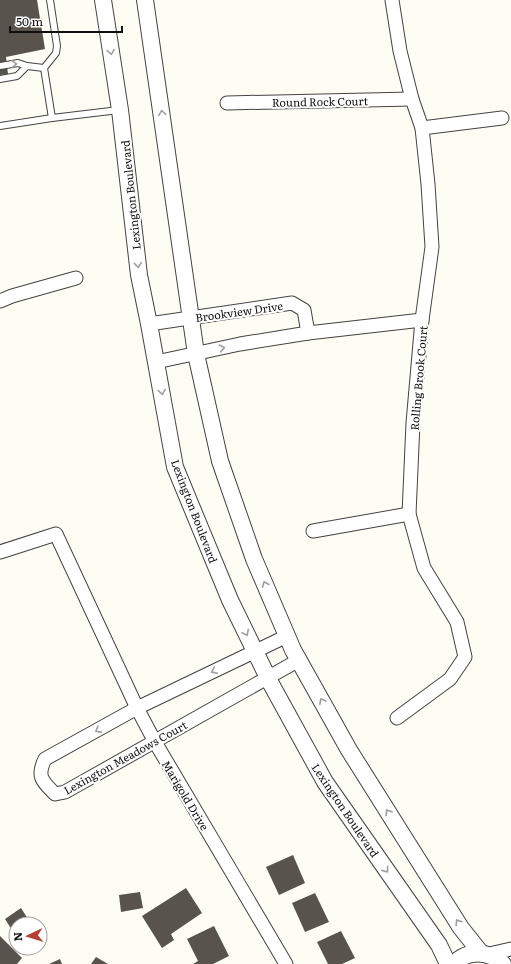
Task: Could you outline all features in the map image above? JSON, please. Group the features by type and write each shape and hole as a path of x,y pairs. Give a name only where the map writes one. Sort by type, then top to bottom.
{"street":[{"name":"Lexington Boulevard","path":"103,0 120,110 139,275 175,467 230,600 268,677 325,782 439,946 448,964"},
{"path":"145,0 196,354 220,461 254,559 287,636 349,750 462,928 485,954 496,958 503,964"},
{"name":"Rolling Brook Court","path":"392,0 400,51 412,99 422,128 428,184 432,247 422,320 413,422 409,514 424,568 457,622 465,657 450,678 397,718"},
{"name":"Round Rock Court","path":"227,103 412,99"},
{"path":"422,128 502,118"},
{"path":"0,301 12,296 76,278"},
{"name":"Brookview Drive","path":"149,324 292,304 304,310 308,333"},
{"path":"156,362 240,344 308,333 422,320"},
{"path":"313,532 409,514"},
{"name":"Marigold Drive","path":"0,552 56,534 137,708 155,742 286,964"},
{"name":"Lexington Meadows Court","path":"287,636 137,708 45,760 40,768 43,782 55,794 65,792 299,660"},
{"path":"454,964 463,956 511,949"}],"lane":[{"path":"50,0 57,46 56,53 44,68 52,118"},
{"path":"0,66 18,62 27,66 44,68"},
{"path":"0,79 17,76 27,66"},
{"path":"0,126 120,110"}],"building":[{"path":"0,0 37,0 45,49 6,57 8,74 0,75"},
{"path":"293,855 305,883 279,895 266,867"},
{"path":"186,888 202,913 171,934 174,940 162,948 142,916"},
{"path":"140,892 143,908 121,912 119,895"},
{"path":"315,893 329,922 305,932 292,903"},
{"path":"21,908 26,916 9,916"},
{"path":"8,917 8,924 5,919"},
{"path":"214,926 229,956 213,964 193,964 198,961 187,939"},
{"path":"341,931 355,958 342,964 328,964 317,942"},
{"path":"0,936 8,944 8,956 20,956 22,958 17,964 0,964"},
{"path":"96,957 108,964 91,964"},
{"path":"60,959 62,964 49,964"}]}
